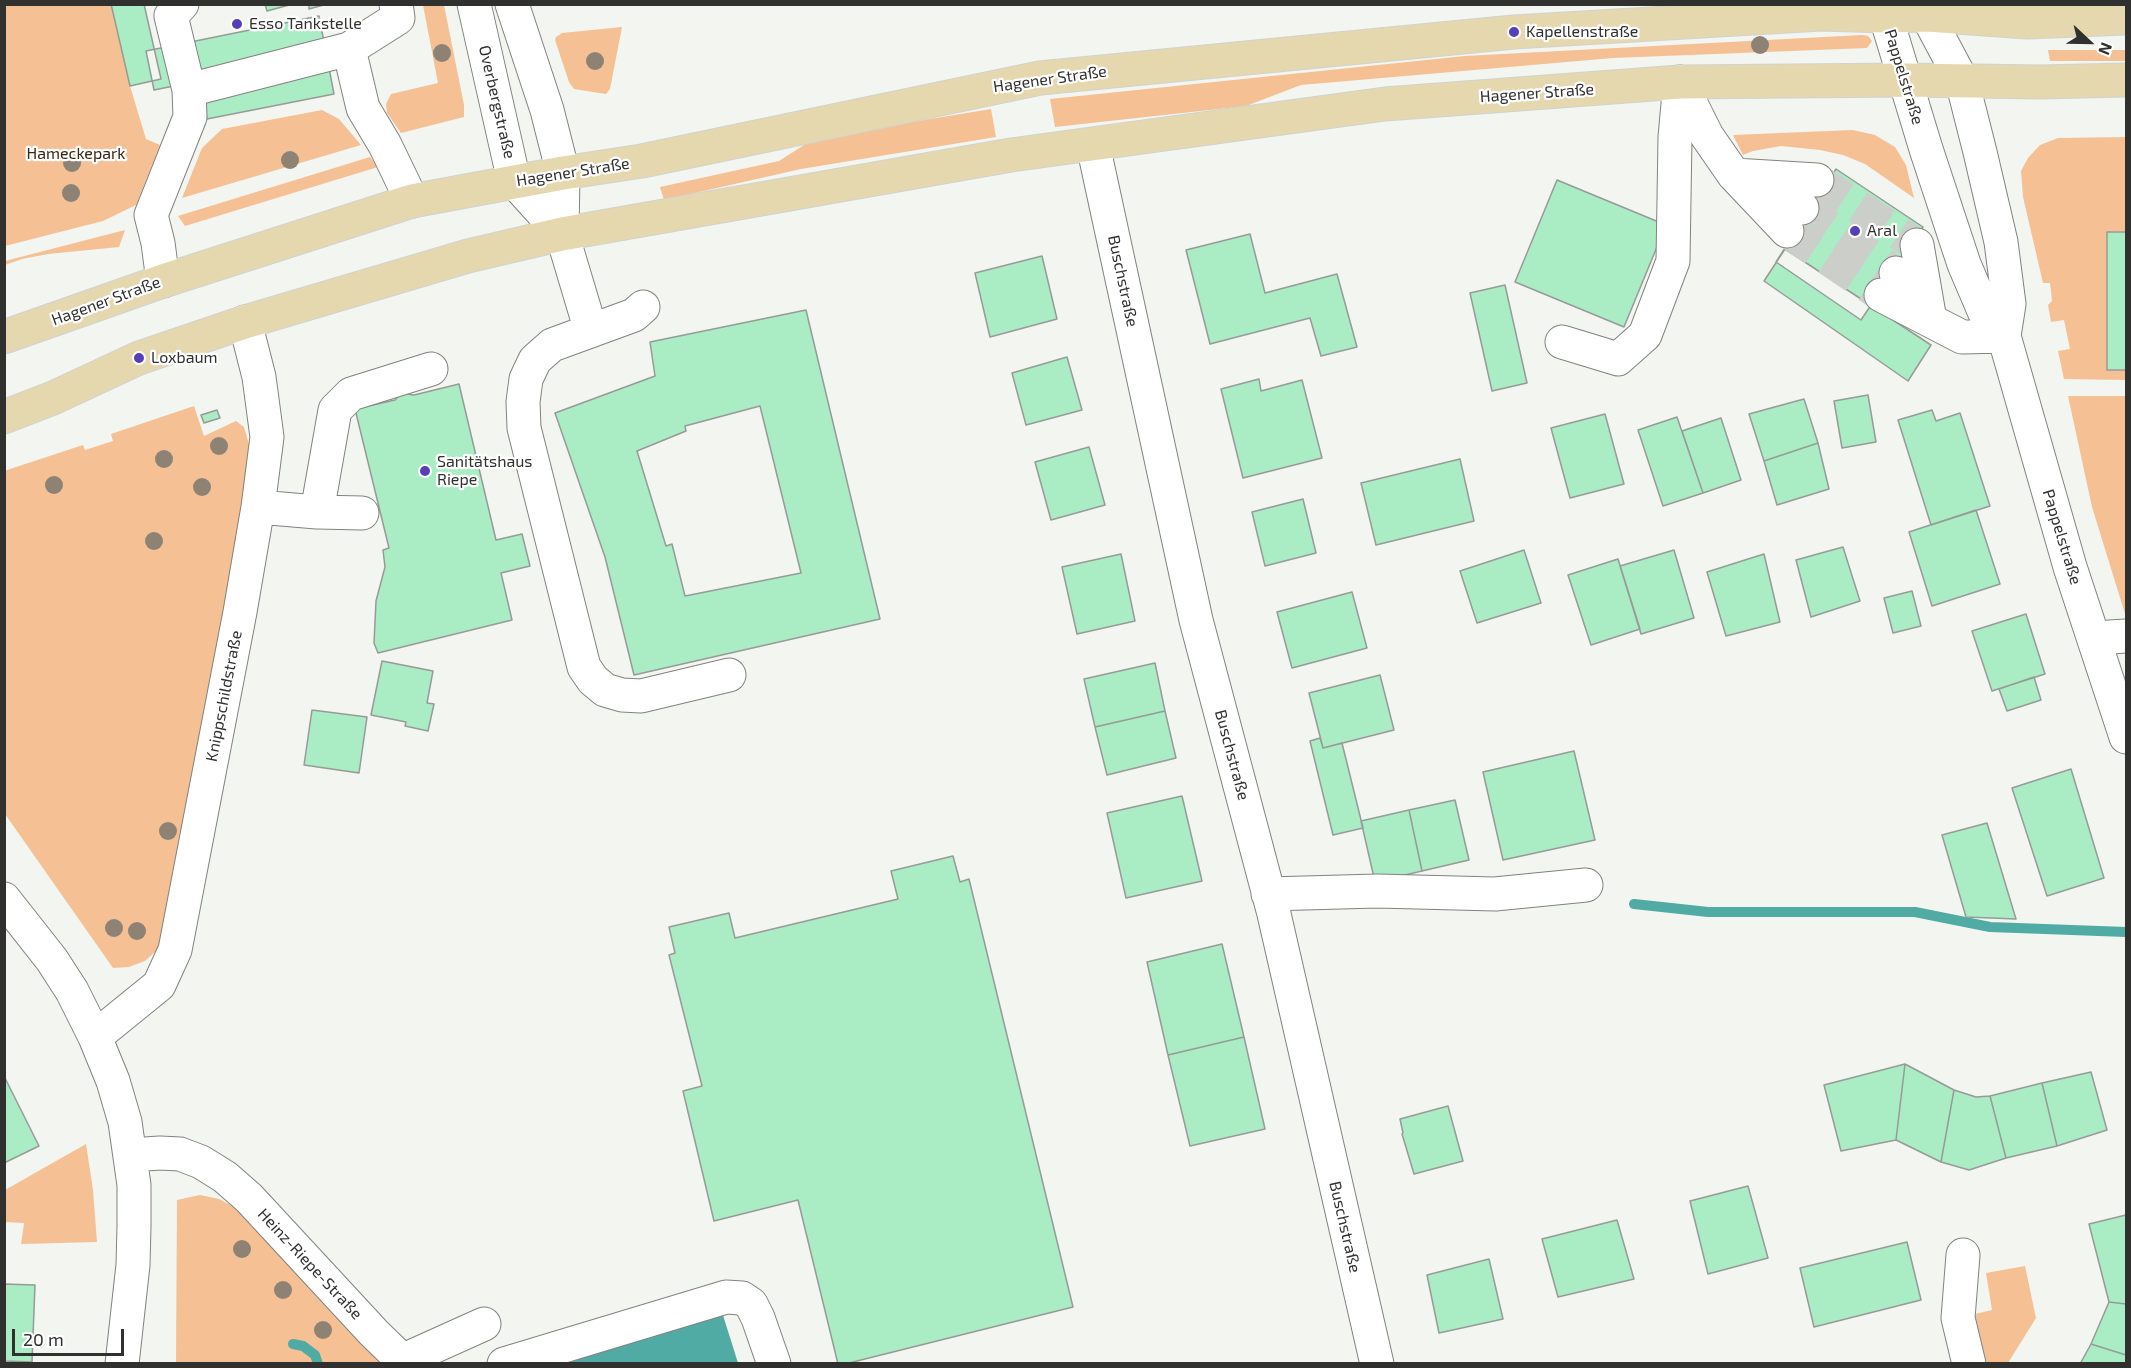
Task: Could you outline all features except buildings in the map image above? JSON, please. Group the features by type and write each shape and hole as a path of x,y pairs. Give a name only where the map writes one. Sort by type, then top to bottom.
{"main road":[{"name":"Hagener Straße","path":"4,337 163,281 412,201 514,181 642,161 1040,78 1514,32 1884,10 1925,10 2028,22 2127,18"},
{"name":"Hagener Straße","path":"4,417 52,398 139,358 245,322 468,256 562,234 1011,155 1384,104 1680,82 2127,80"}],"street":[{"path":"163,281 158,243 151,215 189,104 171,16 182,4"},
{"path":"189,104 349,49 398,18 396,4"},
{"name":"Overbergstraße","path":"474,4 514,181 562,234"},
{"path":"512,4 547,110 563,173 562,234 591,332"},
{"name":"Pappelstraße","path":"1884,10 1964,264 1984,311 2004,336 2064,546 2127,737"},
{"name":"Pappelstraße","path":"1925,10 1962,81 2001,242 2009,304 2004,336"},
{"path":"349,49 363,108 385,145 412,201"},
{"path":"1680,82 1707,136 1734,175 1795,220"},
{"path":"1562,342 1618,359 1645,335 1673,261 1675,137 1680,82"},
{"name":"Buschstraße","path":"1093,145 1196,620 1268,894 1377,1364"},
{"path":"1734,175 1817,180"},
{"path":"1917,245 1923,316"},
{"path":"1889,284 1923,316 1962,337 2004,336"},
{"path":"643,307 634,315 552,345 535,360 526,379 523,402 524,428 584,667 593,680 605,690 622,695 641,696 729,675"},
{"name":"Knippschildstraße","path":"95,1037 159,985 175,950 258,507 267,437 259,377 245,322"},
{"path":"317,512 335,410 351,394 431,369"},
{"path":"258,507 362,513"},
{"path":"2094,638 2127,636"},
{"path":"1268,894 1377,891 1495,894 1586,885"},
{"path":"4,899 52,960 72,991 95,1037 125,1122 134,1185 133,1265 122,1364"},
{"name":"Heinz-Riepe-Straße","path":"130,1155 180,1154 201,1162 225,1177 249,1198 374,1334 405,1362 484,1324"},
{"path":"1963,1255 1958,1318 1969,1364"},
{"path":"504,1364 726,1297 742,1298 751,1304 774,1364"}],"green space":[{"name":"Hameckepark","path":"4,5 111,5 130,86 146,139 160,145 136,205 103,221 5,246"},
{"path":"423,5 444,5 464,105 464,117 401,133 387,113 386,104 391,94 438,83"},
{"path":"622,27 610,89 606,94 574,89 569,82 556,37 562,33"},
{"path":"1868,36 1872,41 1867,48 1613,58 1301,85 1246,106 1055,127 1050,99 1465,56"},
{"path":"2048,50 2126,50 2126,61 2050,61"},
{"path":"991,109 996,137 801,169 664,200 660,187 779,161 815,138"},
{"path":"322,110 339,119 361,145 182,198 202,148 222,129"},
{"path":"1853,130 1875,135 1895,147 1906,165 1914,198 1865,164 1843,155 1781,146 1743,155 1733,135"},
{"path":"2126,137 2126,380 2064,379 2058,351 2070,349 2064,320 2051,322 2048,305 2052,301 2050,283 2043,283 2023,197 2021,171 2028,158 2040,145 2058,138"},
{"path":"370,157 378,167 185,226 178,216"},
{"path":"125,230 119,247 48,254 5,265 5,261"},
{"path":"2068,396 2126,396 2126,617 2092,507"},
{"path":"194,406 204,436 236,421 244,427 251,451 167,936 145,961 129,967 113,968 5,814 4,471 83,445 85,450 113,441 111,434"},
{"path":"86,1144 93,1190 97,1242 21,1244 24,1223 5,1222 5,1190"},
{"path":"200,1195 219,1199 238,1209 382,1363 176,1364 177,1200"},
{"path":"2025,1266 2036,1318 2008,1363 1973,1363 1958,1318 1992,1310 1986,1273"}],"water":[{"path":"722,1312 738,1363 564,1364"}],"waterway":[{"path":"1634,904 1708,912 1915,912 1990,927 2126,932"},
{"path":"293,1344 303,1346 315,1355 318,1364"}],"tunnel":[{"path":"1817,180 1917,245"},
{"path":"1802,208 1896,273"},
{"path":"1787,231 1881,295"}],"place":[{"name":"Esso Tankstelle","path":"237,24"},
{"name":"Kapellenstraße","path":"1514,32"},
{"name":"Aral","path":"1855,231"},
{"name":"Loxbaum","path":"139,358"},
{"name":"Sanitätshaus Riepe","path":"425,471"}]}
